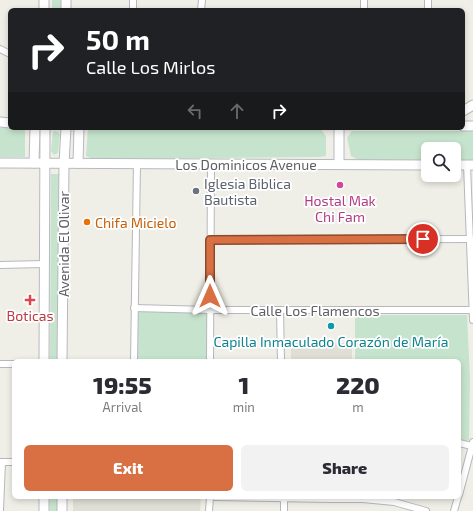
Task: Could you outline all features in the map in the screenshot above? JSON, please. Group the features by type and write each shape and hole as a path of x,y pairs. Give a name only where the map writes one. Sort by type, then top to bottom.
{"main road":[{"path":"34,163 35,130"},
{"name":"Avenida El Olivar","path":"44,359 45,130"},
{"name":"Avenida El Olivar","path":"62,359 64,163 66,130"},
{"path":"78,163 79,130"},
{"path":"339,130 339,164"},
{"name":"Los Dominicos Avenue","path":"0,163 421,165"},
{"path":"44,499 44,511"},
{"path":"62,499 62,511"}],"street":[{"path":"134,359 137,163"},
{"path":"210,359 211,164"},
{"path":"470,165 470,239 473,320"},
{"path":"210,240 470,239"},
{"path":"0,265 44,264"},
{"name":"Calle Los Flamencos","path":"134,308 210,310 473,310"},
{"path":"280,310 281,359"},
{"path":"0,364 12,364"},
{"path":"461,443 473,444 461,489"},
{"path":"0,510 1,462 12,462"},
{"path":"210,499 210,511"},
{"path":"284,499 284,511"},
{"path":"363,499 394,502 426,511"},
{"path":"454,511 458,499"}],"shaded area":[{"path":"291,343 352,343 352,359 291,359"},
{"path":"73,499 201,499 200,511 73,511"}],"green space":[{"path":"52,0 62,0 62,8 52,8"},
{"path":"0,128 8,128 8,130 25,130 25,157 0,157"},
{"path":"88,130 322,130 326,136 326,156 320,157 93,159 86,156"},
{"path":"56,131 60,134 58,153 54,155 51,151 53,132"},
{"path":"352,131 473,131 473,160 461,160 461,142 421,142 421,160 359,160 351,156 347,138"},
{"path":"51,174 60,174 60,359 50,359"},
{"path":"134,308 210,310 210,359 134,359"},
{"path":"355,315 467,315 470,378 469,440 461,440 461,359 355,359"},
{"path":"49,499 60,499 60,511 50,511"}],"place":[{"name":"Hostal Mak Chi Fam","path":"340,185"},
{"name":"Iglesia Biblica Bautista","path":"196,191"},
{"name":"Chifa Micielo","path":"87,222"},
{"name":"Boticas","path":"30,300"},
{"name":"Capilla Inmaculado Corazón de María","path":"331,326"}],"route":[{"path":"210,296 210,240 423,239"}]}
